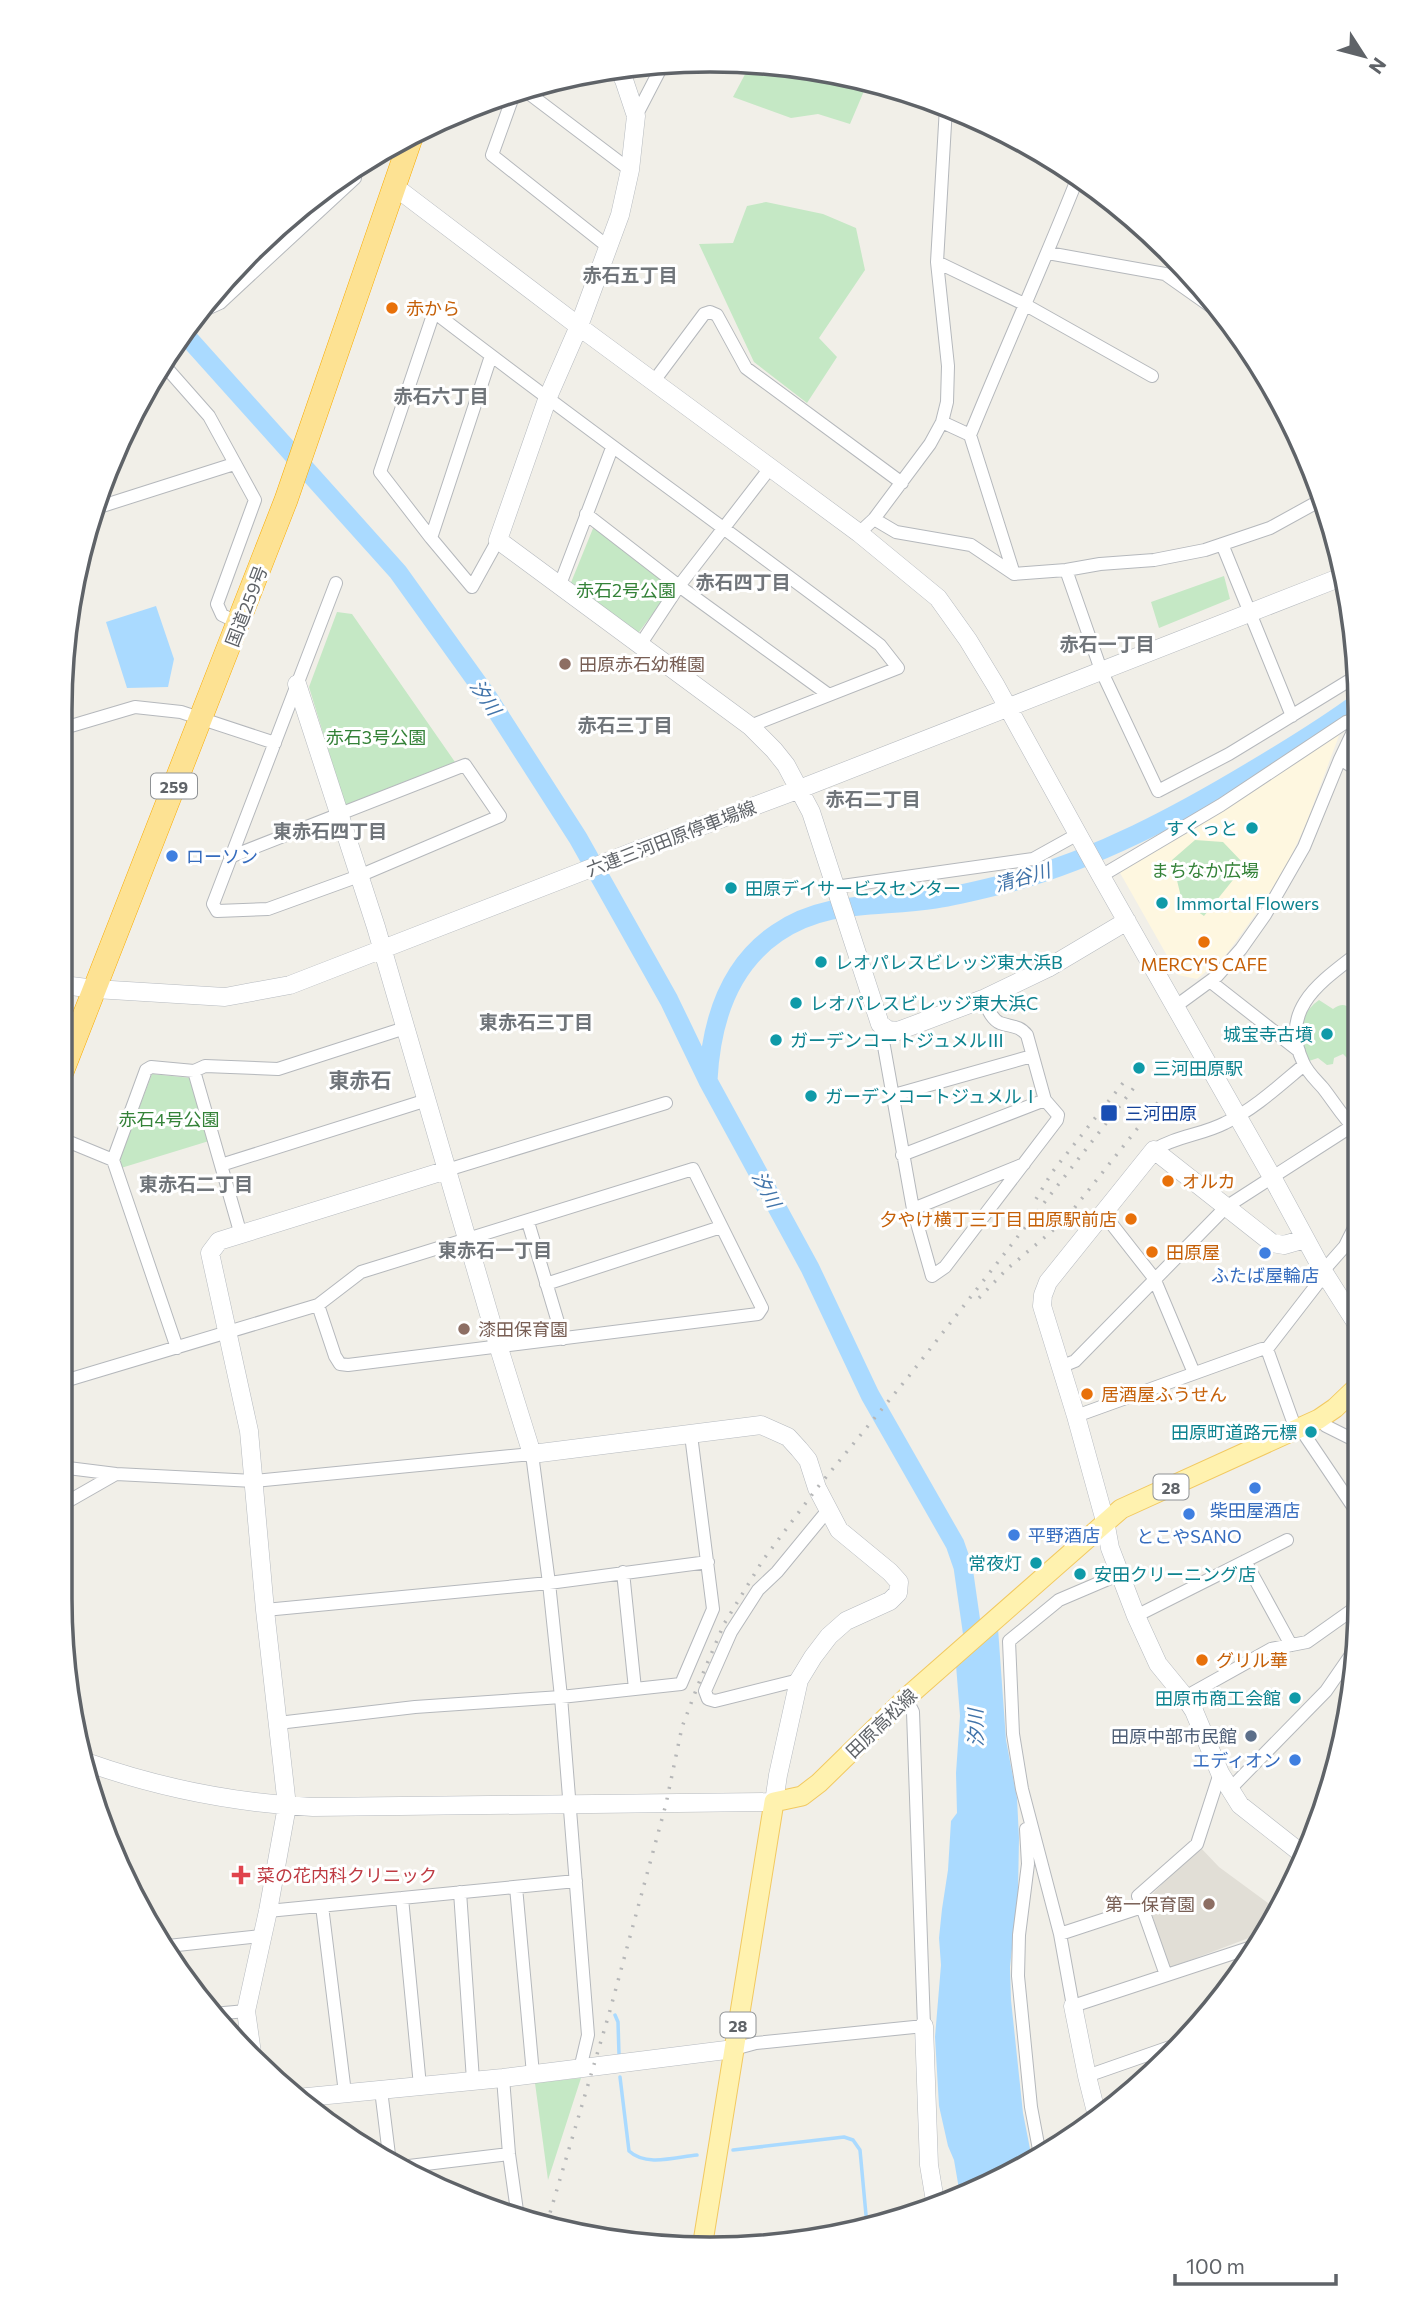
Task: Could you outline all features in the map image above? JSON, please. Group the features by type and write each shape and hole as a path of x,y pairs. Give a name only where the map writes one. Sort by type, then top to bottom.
{"highway":[{"name":"国道259号","path":"72,1047 313,428 407,149"}],"main road":[{"name":"田原高松線","path":"774,1802 802,1796 820,1783 929,1677 1121,1509 1319,1419 1348,1396"},
{"name":"28","path":"704,2237 774,1802"}],"street":[{"path":"658,74 636,116 630,170 620,215 579,326 548,397 498,540 472,587 380,472 434,312 548,397 612,448 880,645 898,668 750,726"},
{"path":"623,78 636,116"},
{"path":"533,97 630,170"},
{"path":"510,104 492,155 607,246"},
{"path":"859,533 874,519 930,444 942,422 947,402 948,366 937,262 945,117"},
{"path":"218,304 350,183"},
{"path":"394,186 859,533 938,598 968,640 1325,1275 1348,1311"},
{"path":"1014,574 970,435 1074,186"},
{"path":"1048,253 1165,274 1195,295"},
{"path":"937,262 1024,304 1152,376"},
{"path":"654,381 704,314 710,312 718,315 746,368 902,483"},
{"path":"431,538 491,356"},
{"path":"169,371 209,416 255,500 218,604 222,615 239,623"},
{"path":"942,422 970,435"},
{"path":"559,587 612,448"},
{"path":"106,505 234,464"},
{"path":"640,645 679,586 770,468"},
{"path":"874,519 896,532 971,545 1014,574 1154,560 1205,550 1270,528 1314,504"},
{"path":"586,514 679,586 829,695"},
{"path":"498,540 750,726 786,765 814,820 880,1024 913,1209 932,1276 945,1268 1057,1120 1058,1115 1045,1100 1027,1035 1015,1026 999,1023 983,999"},
{"path":"1222,544 1292,716"},
{"path":"1066,570 1101,670 1158,791 1229,754 1347,681"},
{"name":"六連三河田原停車場線","path":"72,986 225,997 290,985 1335,580"},
{"path":"230,856 465,765 499,817 359,876 268,909 217,911 213,904 230,856 336,583"},
{"path":"296,684 359,876 532,1454 549,1583 571,1804 588,2035 580,2069"},
{"path":"72,726 135,708 181,712 275,743"},
{"path":"1099,873 1221,805 1348,721"},
{"path":"1176,1006 1211,982 1241,949 1294,868 1313,829 1348,742"},
{"path":"1340,759 1348,764"},
{"path":"835,887 1033,859 1079,836"},
{"path":"880,1024 888,1030 898,1031 983,999 1048,968 1126,921"},
{"path":"1348,961 1318,984 1304,1002 1298,1017 1296,1043 1304,1065 1348,1120"},
{"path":"1211,982 1299,1051"},
{"path":"177,1348 113,1160 145,1070 151,1067 194,1071 205,1066 278,1069 405,1028"},
{"path":"894,1095 1032,1056"},
{"path":"1297,1850 1240,1805 1220,1773 1194,1711 1158,1664 1110,1548 1076,1416 1042,1306 1048,1282 1154,1150 1166,1143 1223,1125 1304,1065"},
{"path":"194,1071 240,1235"},
{"path":"220,1165 426,1100"},
{"path":"902,1155 1045,1100"},
{"path":"250,2041 246,2011 287,1806 265,1610 249,1431 210,1253 219,1241 666,1103"},
{"path":"1060,1367 1075,1361 1226,1207 1348,1133"},
{"path":"72,1143 113,1160"},
{"path":"1154,1150 1272,1243 1284,1245 1305,1239"},
{"path":"913,1209 1024,1164"},
{"path":"72,1379 318,1305 360,1272 693,1169 762,1308 758,1314 348,1365 340,1364 335,1356 318,1305"},
{"path":"1103,1213 1154,1278 1194,1373"},
{"path":"528,1222 563,1339"},
{"path":"547,1284 721,1227"},
{"path":"1268,1349 1348,1240"},
{"path":"1076,1416 1268,1349"},
{"path":"1268,1349 1298,1429 1348,1500"},
{"path":"1319,1419 1326,1426 1348,1437"},
{"path":"72,1468 116,1474 254,1482 532,1454 761,1425 788,1437 808,1460 817,1488 839,1530 899,1582 898,1593 890,1601 846,1621 829,1636 799,1680 774,1802 287,1806 204,1794 93,1764"},
{"path":"278,1723 415,1707 681,1684 713,1609 691,1435"},
{"path":"72,1499 116,1474"},
{"path":"799,1680 715,1701 708,1699 705,1691 731,1632 758,1590 777,1572 828,1510"},
{"path":"1136,1616 1287,1540"},
{"path":"1245,1561 1291,1645"},
{"path":"265,1610 549,1583 708,1562"},
{"path":"623,1572 635,1689"},
{"path":"1009,1641 1059,1600 1120,1574"},
{"path":"1006,1611 1013,1734 1022,1789 1028,1864 1018,1955 1019,2000 1038,2146"},
{"path":"1185,1697 1271,1649 1307,1642 1348,1613"},
{"path":"1229,1790 1326,1691 1345,1664"},
{"path":"906,1698 913,1712 929,2165 934,2196"},
{"path":"1166,1975 1138,1896 1197,1844 1220,1773"},
{"path":"1022,1789 1060,1934 1095,2108"},
{"path":"268,1911 576,1881"},
{"path":"516,1887 533,2074"},
{"path":"460,1892 473,2080"},
{"path":"402,1898 420,2086"},
{"path":"322,1906 345,2093"},
{"path":"1060,1934 1142,1908"},
{"path":"174,1945 261,1936"},
{"path":"1073,2006 1244,1950"},
{"path":"224,2013 246,2011"},
{"path":"311,2097 503,2078 734,2049 756,2043 924,2026"},
{"path":"1087,2076 1161,2050"},
{"path":"503,2078 509,2154 517,2207"},
{"path":"381,2090 388,2150"},
{"path":"417,2165 509,2154"}],"shaded area":[{"path":"1335,731 1340,733 1306,824 1287,865 1258,911 1226,955 1197,979 1178,975 1119,871"},
{"name":"第一保育園","path":"1200,1847 1219,1867 1270,1905 1251,1937 1172,1967 1168,1964 1147,1899"}],"green space":[{"path":"746,73 793,77 864,91 850,124 818,114 791,118 733,97"},
{"path":"766,202 823,214 856,228 865,270 819,338 837,357 807,403 754,362 699,244 733,243 747,206"},
{"name":"赤石2号公園","path":"594,526 673,587 636,636 570,585"},
{"path":"1224,576 1230,599 1159,628 1151,602"},
{"name":"赤石3号公園","path":"337,612 352,614 455,762 345,805 309,687"},
{"name":"まちなか広場","path":"1195,840 1223,842 1245,865 1204,916 1182,901 1172,860"},
{"path":"1319,1000 1333,1009 1341,1005 1348,1007 1347,1058 1343,1054 1334,1058 1333,1064 1327,1065 1318,1058 1309,1061 1300,1035 1303,1020"},
{"name":"赤石4号公園","path":"152,1074 191,1078 209,1141 121,1168 120,1158"},
{"path":"581,2078 548,2180 535,2083"}],"water":[{"path":"156,606 174,659 168,687 127,688 106,622"},
{"path":"998,1628 1006,1740 1017,1798 1019,1838 1018,1892 1010,1967 1011,2000 1023,2113 1030,2151 959,2187 939,2106 935,2037 941,1965 939,1938 951,1821 957,1813 956,1773 960,1716 956,1665"}],"waterway":[{"name":"汐川","path":"190,340 398,572 487,696 578,838 669,1000 708,1081 810,1268 870,1395 955,1544 963,1567 975,1651"},
{"name":"清谷川","path":"708,1080 718,1017 734,979 760,947 796,922 834,910 954,896 1012,882 1075,861 1136,834 1224,788 1348,710"},
{"path":"615,2015 618,2022 619,2054"},
{"path":"620,2077 629,2151 636,2156 652,2160 697,2155"},
{"path":"733,2150 844,2137 853,2140 860,2150 866,2215"}],"railway":[{"path":"1036,1199 1053,1171 1127,1078"},
{"path":"549,2217 609,2014 666,1804 682,1727 724,1624 763,1560 817,1488 909,1376 1136,1085"},
{"path":"979,1298 1007,1269 1064,1221 1160,1100"}],"place":[{"name":"赤から","path":"392,308"},
{"name":"田原赤石幼稚園","path":"565,664"},
{"name":"すくっと","path":"1252,828"},
{"name":"ローソン","path":"172,856"},
{"name":"田原デイサービスセンター","path":"731,888"},
{"name":"Immortal Flowers","path":"1162,903"},
{"name":"MERCY'S CAFE","path":"1204,942"},
{"name":"レオパレスビレッジ東大浜B","path":"821,962"},
{"name":"レオパレスビレッジ東大浜C","path":"796,1003"},
{"name":"城宝寺古墳","path":"1327,1034"},
{"name":"ガーデンコートジュメルⅢ","path":"776,1040"},
{"name":"三河田原駅","path":"1139,1068"},
{"name":"ガーデンコートジュメルⅠ","path":"811,1096"},
{"name":"三河田原","path":"1109,1113"},
{"name":"オルカ","path":"1168,1181"},
{"name":"夕やけ横丁三丁目 田原駅前店","path":"1131,1219"},
{"name":"田原屋","path":"1152,1252"},
{"name":"ふたば屋輪店","path":"1265,1253"},
{"name":"漆田保育園","path":"464,1329"},
{"name":"居酒屋ふうせん","path":"1087,1394"},
{"name":"田原町道路元標","path":"1311,1432"},
{"name":"柴田屋酒店","path":"1255,1488"},
{"name":"とこやSANO","path":"1189,1514"},
{"name":"平野酒店","path":"1014,1535"},
{"name":"常夜灯","path":"1036,1563"},
{"name":"安田クリーニング店","path":"1080,1574"},
{"name":"グリル華","path":"1202,1660"},
{"name":"田原市商工会館","path":"1295,1698"},
{"name":"田原中部市民館","path":"1251,1736"},
{"name":"エディオン","path":"1295,1760"},
{"name":"菜の花内科クリニック","path":"241,1875"},
{"name":"第一保育園","path":"1209,1904"}],"district":[{"name":"赤石五丁目","path":"630,274"},
{"name":"赤石六丁目","path":"441,395"},
{"name":"赤石四丁目","path":"743,581"},
{"name":"赤石一丁目","path":"1107,643"},
{"name":"赤石三丁目","path":"625,724"},
{"name":"赤石二丁目","path":"873,798"},
{"name":"東赤石四丁目","path":"330,830"},
{"name":"東赤石三丁目","path":"536,1021"},
{"name":"東赤石","path":"360,1079"},
{"name":"東赤石二丁目","path":"196,1183"},
{"name":"東赤石一丁目","path":"495,1249"}]}
